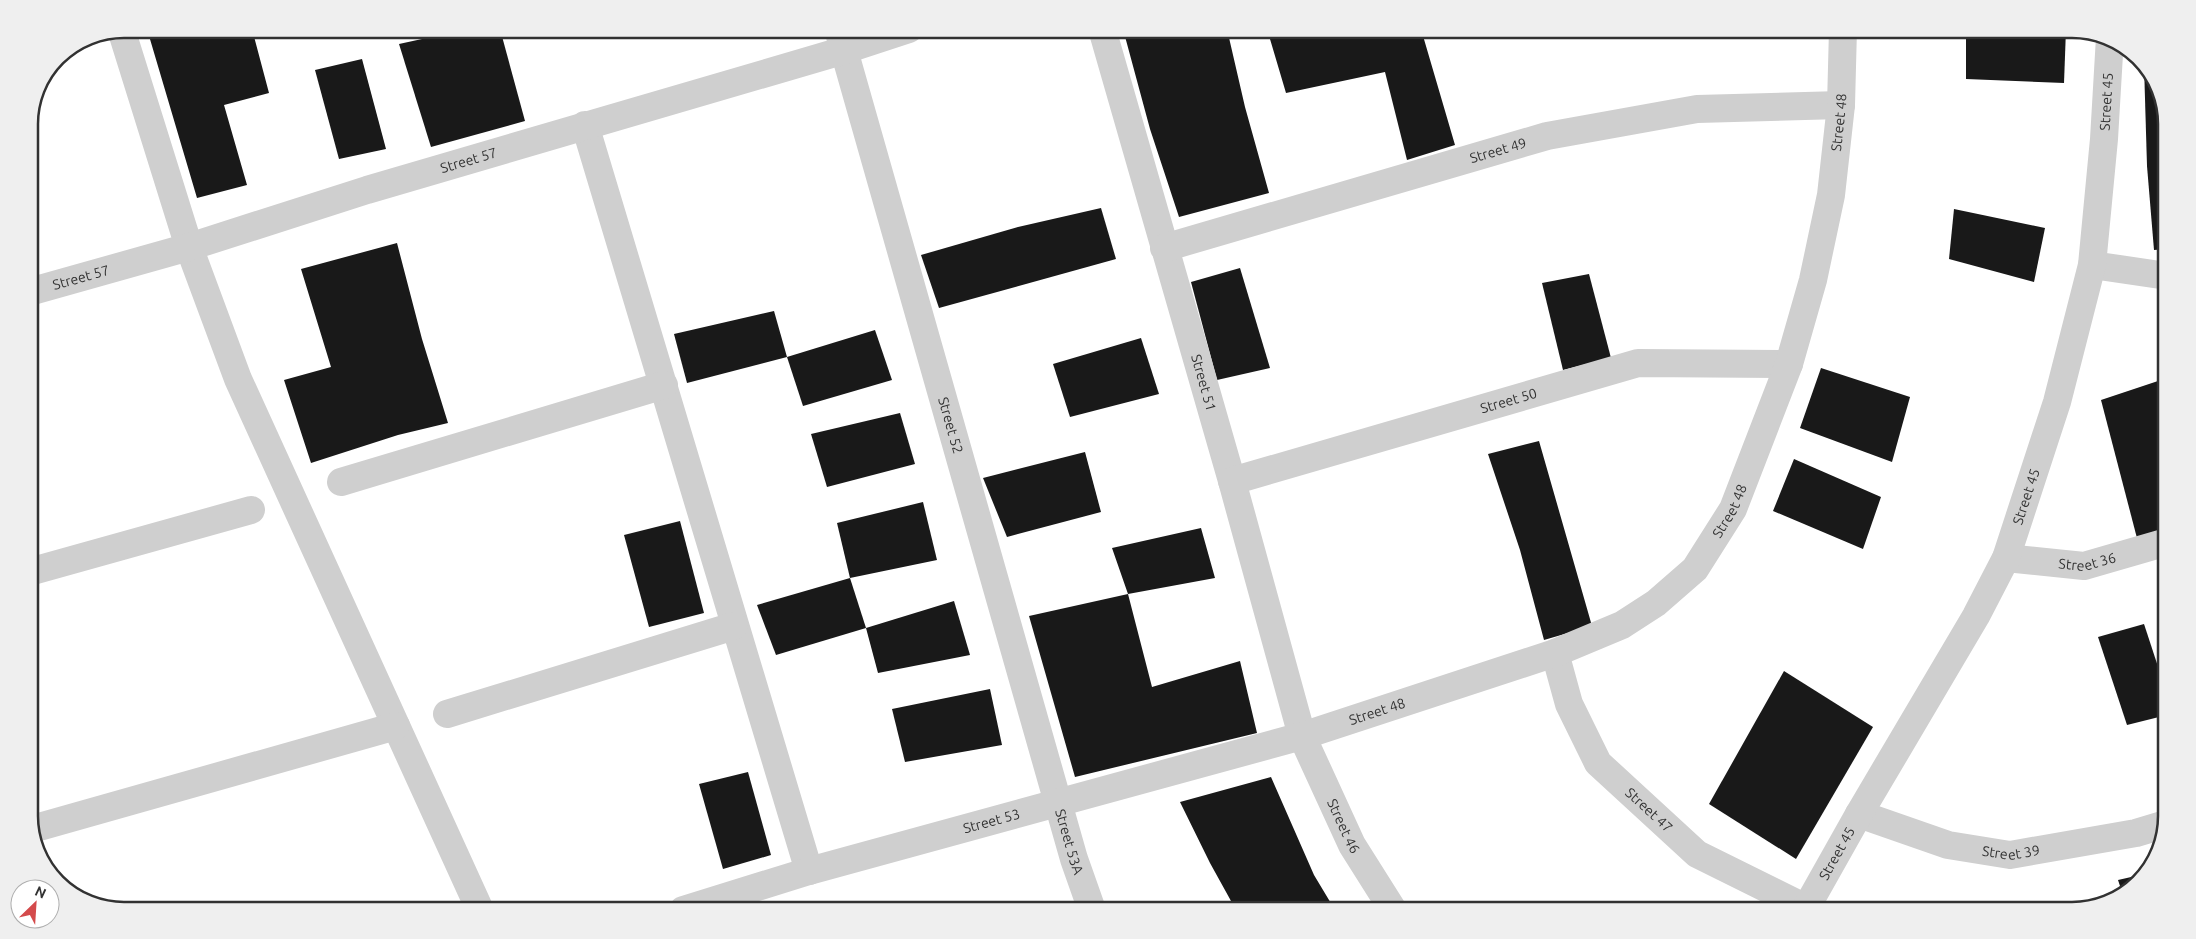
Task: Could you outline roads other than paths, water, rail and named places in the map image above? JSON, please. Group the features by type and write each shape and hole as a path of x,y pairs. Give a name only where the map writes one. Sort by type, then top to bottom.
{"street":[{"path":"124,38 189,247 238,380 476,902"},
{"name":"Street 51","path":"1105,38 1232,481 1302,736"},
{"name":"Street 48","path":"1302,736 1555,653 1622,625 1656,603 1695,569 1733,509 1789,364 1813,280 1832,195 1841,106 1843,38"},
{"name":"Street 57","path":"38,289 189,247 367,190 585,125 841,39"},
{"name":"Street 52","path":"841,39 1058,802"},
{"name":"Street 45","path":"1810,902 1859,814 1976,616 2006,558 2057,402 2092,265 2104,139 2109,46"},
{"name":"Street 49","path":"1164,248 1547,136 1697,109 1841,106"},
{"path":"585,125 809,871"},
{"path":"2092,265 2158,275"},
{"name":"Street 50","path":"1232,481 1638,363 1789,364"},
{"path":"341,482 664,386"},
{"path":"38,569 251,510"},
{"name":"Street 36","path":"2006,558 2084,566 2158,545"},
{"path":"448,714 734,626"},
{"name":"Street 47","path":"1555,653 1569,704 1598,763 1697,854 1792,902"},
{"path":"39,828 396,726"},
{"name":"Street 53","path":"708,902 809,871 1302,736"},
{"name":"Street 46","path":"1302,736 1352,845 1387,902"},
{"name":"Street 53A","path":"1058,802 1089,902"},
{"name":"Street 39","path":"1859,814 1948,845 2010,855 2136,833 2157,827"}]}
